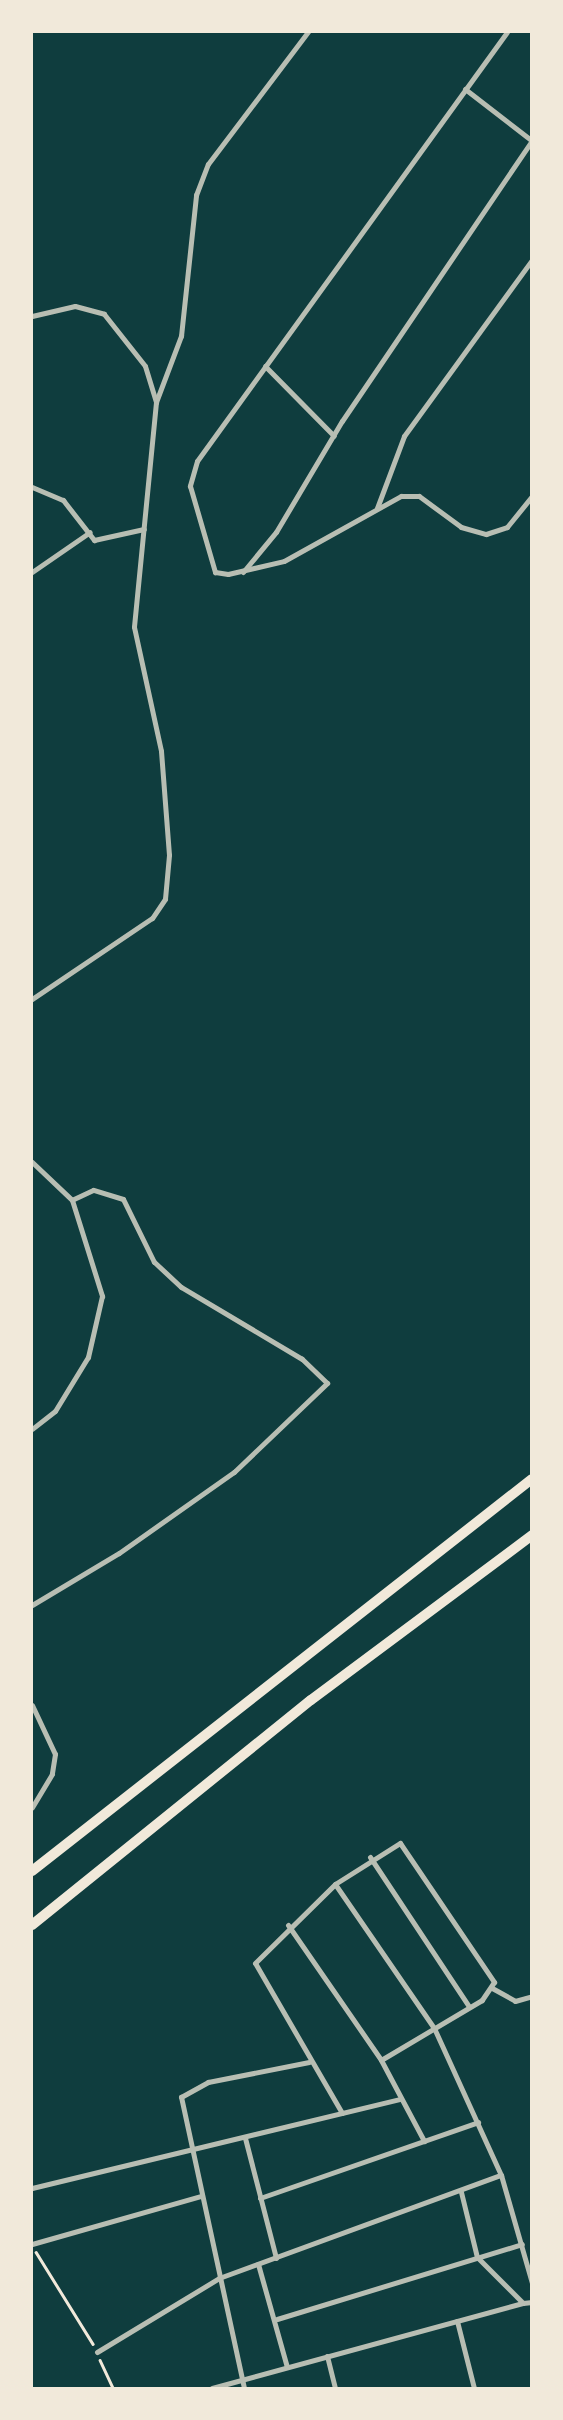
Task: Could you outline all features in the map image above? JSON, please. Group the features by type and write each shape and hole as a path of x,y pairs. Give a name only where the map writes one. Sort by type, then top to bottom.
{"highway":[{"path":"32,1871 531,1479"},
{"path":"32,1925 311,1700 531,1535"}],"street":[{"path":"32,999 141,926 165,899 169,855 161,751 135,652 156,402 181,336 196,195 208,163 308,32"},
{"path":"507,32 197,461 190,486 215,572 243,572 284,561 401,496 419,496 461,527 486,534 508,527 531,495"},
{"path":"243,572 276,532 334,436 531,140 465,89"},
{"path":"377,508 404,436 531,260"},
{"path":"32,316 75,306 104,314 145,366 156,402"},
{"path":"265,366 334,436"},
{"path":"32,487 63,500 94,540 107,540 144,528"},
{"path":"32,572 90,532"},
{"path":"32,1162 72,1200 99,1276 101,1314 88,1357 55,1411 32,1429"},
{"path":"32,1605 119,1553 234,1472 327,1384 302,1359 181,1287 153,1262 123,1199 93,1191 72,1200"},
{"path":"32,1705 55,1754 52,1774 32,1807"},
{"path":"342,2113 262,1984 256,1959 288,1925 335,1884 370,1857 400,1843 489,1966 492,1988"},
{"path":"370,1857 468,2005"},
{"path":"335,1884 434,2028 501,2175 531,2283"},
{"path":"288,1925 381,2060 424,2141"},
{"path":"381,2060 492,1988"},
{"path":"492,1988 515,2001 531,1996"},
{"path":"244,2389 189,2149 181,2097 208,2082 309,2062"},
{"path":"32,2188 400,2099"},
{"path":"260,2198 478,2122"},
{"path":"245,2138 276,2258"},
{"path":"97,2352 219,2278 461,2192 501,2175"},
{"path":"461,2192 477,2257 523,2303"},
{"path":"32,2245 201,2196"},
{"path":"277,2319 522,2244"},
{"path":"258,2264 277,2319 287,2367"},
{"path":"212,2389 531,2302"},
{"path":"457,2321 474,2389"},
{"path":"327,2356 335,2389"}],"path":[{"path":"32,2245 97,2352 113,2389"}]}
